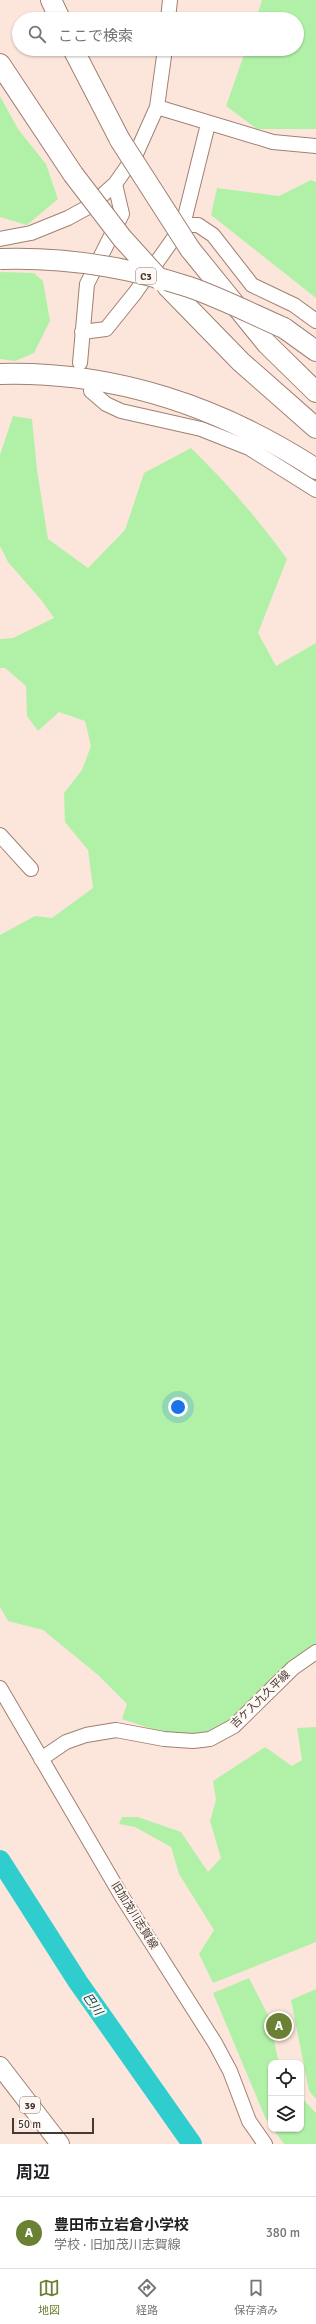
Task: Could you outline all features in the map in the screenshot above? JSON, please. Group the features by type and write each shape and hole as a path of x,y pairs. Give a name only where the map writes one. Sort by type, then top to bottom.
{"highway":[{"path":"51,0 57,12"},
{"path":"77,56 120,140 190,249 267,344 316,392"},
{"path":"0,64 73,174 122,238 241,362 316,428"},
{"name":"C3","path":"0,259 73,261 136,273 188,287 284,328 316,351"},
{"path":"0,374 48,374 98,380 148,392 198,408 248,430 289,451 316,469"}],"main road":[{"name":"39","path":"0,2066 60,2144"}],"street":[{"path":"169,12 170,0"},
{"path":"0,239 31,233 68,218 90,206 115,184 136,154 157,107 164,56"},
{"path":"157,107 208,124 273,142 316,146"},
{"path":"82,332 106,329 135,293 183,225 208,124"},
{"path":"80,363 87,284 103,249 122,214 115,184"},
{"path":"183,225 198,225 213,235 252,285 294,306 316,321"},
{"path":"91,391 106,404 122,411 201,429 249,448 316,490"},
{"path":"0,835 31,869"},
{"name":"吉ケ入九久平線","path":"41,1759 66,1742 86,1735 116,1730 164,1739 193,1741 210,1739 234,1726 293,1668 316,1652"},
{"name":"旧加茂川志賀線","path":"0,1688 122,1895 215,2043 230,2071 250,2121 265,2144"}],"green space":[{"path":"262,0 316,0 316,129 257,129 226,106 244,56 304,56 304,12 258,12"},
{"path":"0,96 18,129 46,164 58,199 27,225 0,217"},
{"path":"311,180 316,182 316,298 211,215 217,188 279,196"},
{"path":"0,272 34,273 43,281 50,321 34,353 15,361 0,359"},
{"path":"13,416 32,419 37,470 48,539 88,568 125,530 144,473 191,448 242,502 287,559 258,633 276,666 316,643 316,1646 293,1660 278,1672 235,1718 222,1727 208,1733 193,1736 166,1733 122,1719 127,1704 98,1675 43,1630 8,1621 0,1607 0,935 35,916 52,918 93,888 88,850 65,822 64,793 82,770 91,746 85,721 59,712 38,731 27,716 26,686 5,668 0,668 0,639 13,638 54,618 42,601 8,562 0,546 0,455"},
{"path":"316,1727 316,1942 213,1983 199,1954 214,1930 179,1874 171,1847 135,1827 119,1824 122,1817 138,1817 181,1832 208,1872 221,1858 210,1821 216,1800 213,1781 265,1747 292,1766 302,1760 297,1728"},
{"path":"249,1978 268,2015 278,2060 268,2060 268,2122 265,2117 213,1993"},
{"path":"316,1989 316,2099 309,2091 291,2000"},
{"path":"304,2100 316,2113 316,2144 284,2144 275,2132 304,2132"}],"waterway":[{"name":"巴川","path":"0,1860 78,1982 192,2144"}],"place":[{"name":"豊田市立岩倉小学校","path":"279,2026"}]}
